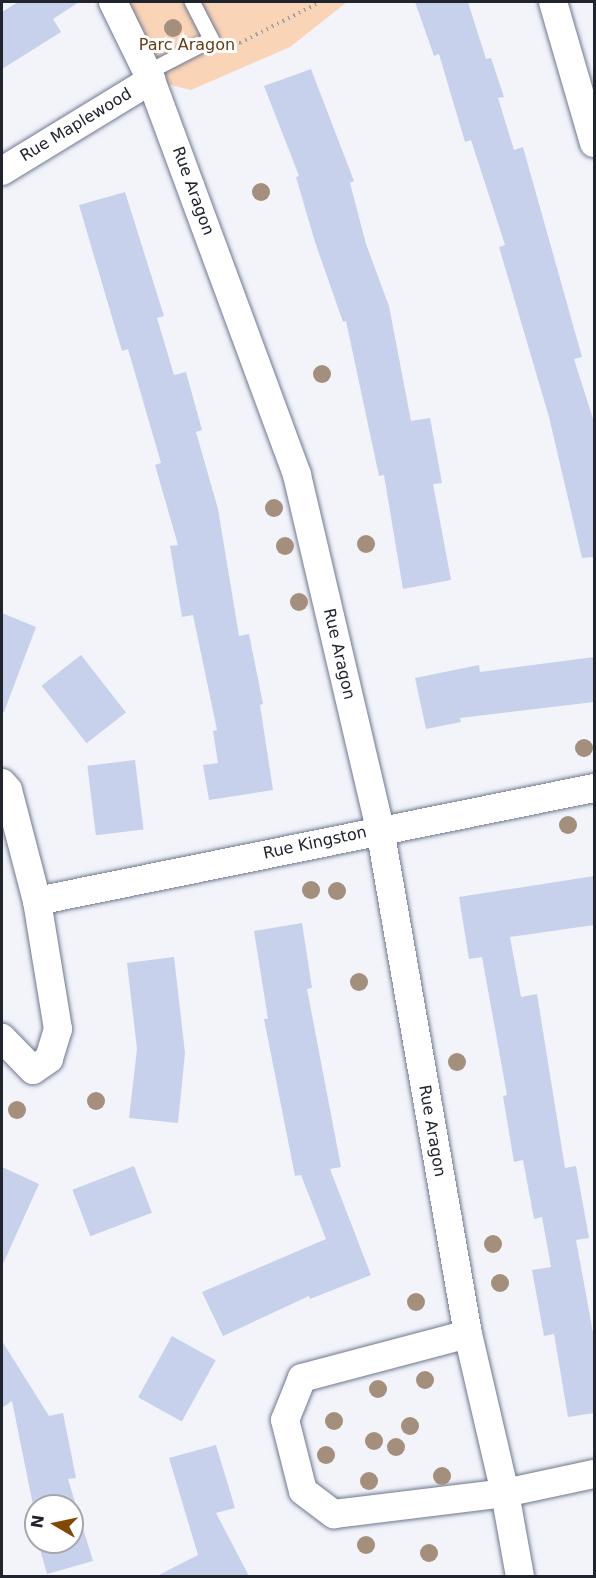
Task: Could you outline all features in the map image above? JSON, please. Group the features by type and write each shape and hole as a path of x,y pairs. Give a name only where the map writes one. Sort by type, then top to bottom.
{"street":[{"name":"Rue Aragon","path":"113,2 149,76 297,475 380,829 468,1334 505,1492 520,1576"},
{"path":"553,2 594,142"},
{"name":"Rue Maplewood","path":"2,171 149,76"},
{"path":"2,783 8,790 37,901 58,1029 49,1059 33,1070 2,1038"},
{"name":"Rue Kingston","path":"37,901 380,829 594,788"},
{"path":"468,1334 302,1378 285,1420 303,1491 334,1514 505,1492 594,1474"}],"lane":[{"path":"149,76 211,39 192,2"}],"path":[{"path":"211,39 240,43 320,2"}],"green space":[{"name":"Parc Aragon","path":"113,2 347,2 290,47 191,90 151,80"}],"building":[{"path":"18,2 79,2 53,19 61,32 2,69 2,12"},
{"path":"415,2 468,2 486,59 491,58 504,97 498,98 514,150 523,147 582,357 574,359 594,422 594,557 582,558 549,417 499,247 505,245 471,140 465,142 439,54 434,56"},
{"path":"311,69 354,181 350,183 366,244 389,306 411,421 430,418 442,483 433,484 451,580 403,589 384,475 379,476 346,321 343,322 315,242 296,177 299,176 264,86"},
{"path":"125,192 164,316 157,318 174,375 186,372 202,430 196,432 218,509 239,636 249,634 263,704 260,705 273,790 209,800 203,765 218,763 213,731 217,730 193,615 182,617 170,546 178,545 155,465 161,463 128,349 122,351 79,205"},
{"path":"2,613 36,627 4,712 2,712"},
{"path":"81,655 126,713 87,743 42,686"},
{"path":"594,657 594,702 460,718 461,722 426,729 415,678 479,665 480,672"},
{"path":"135,760 144,829 96,835 87,766"},
{"path":"594,876 594,925 510,937 521,997 537,994 565,1168 576,1166 589,1238 576,1240 594,1338 594,1413 568,1417 554,1334 544,1336 532,1270 551,1267 542,1217 534,1219 523,1160 514,1162 503,1096 507,1095 482,957 469,959 459,897"},
{"path":"302,923 312,988 307,989 341,1167 330,1169 371,1275 310,1299 309,1296 223,1336 202,1292 326,1239 301,1175 295,1176 264,1019 268,1019 254,931"},
{"path":"174,957 185,1053 178,1123 129,1118 137,1049 127,963"},
{"path":"134,1166 152,1213 90,1236 72,1190"},
{"path":"2,1167 39,1184 2,1266"},
{"path":"172,1336 216,1360 182,1421 138,1397"},
{"path":"2,1341 49,1416 63,1413 76,1478 68,1479 73,1494 31,1494 12,1401 2,1408"},
{"path":"216,1445 235,1508 216,1513 249,1576 157,1576 198,1555 169,1458"},
{"path":"84,1531 93,1561 47,1574 41,1554 84,1554"}]}
